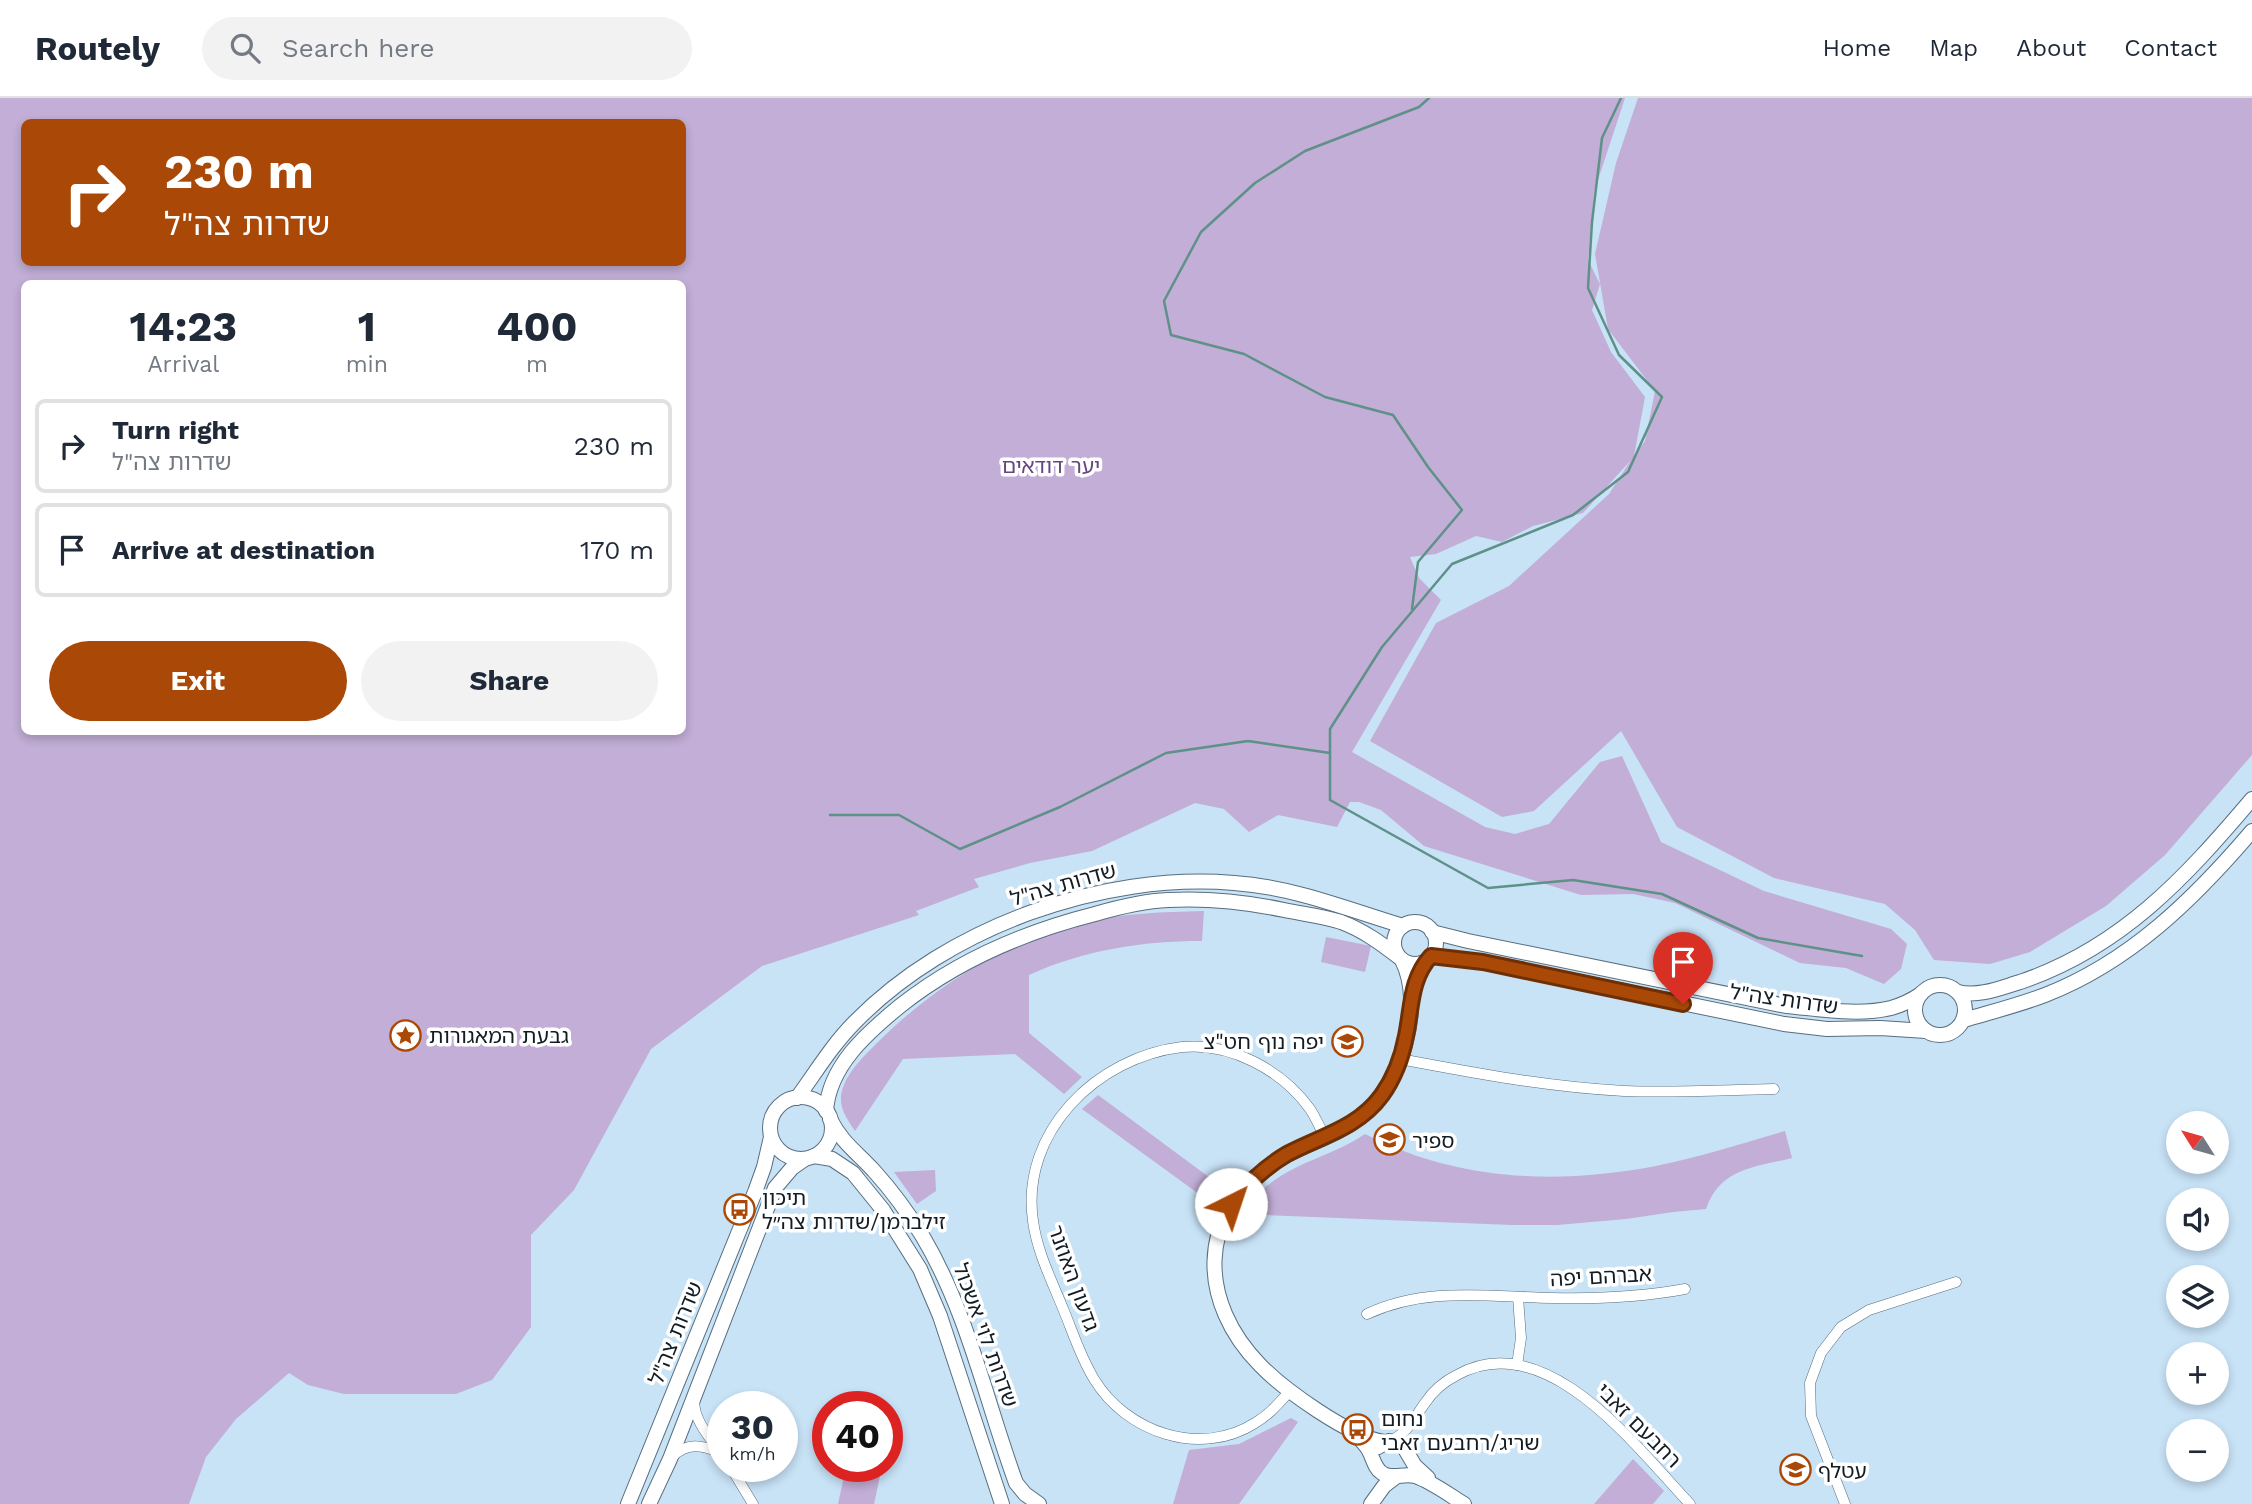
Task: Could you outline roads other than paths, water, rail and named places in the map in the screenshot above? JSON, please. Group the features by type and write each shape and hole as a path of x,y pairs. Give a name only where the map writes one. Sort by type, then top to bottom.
{"main road":[{"path":"1958,992 1965,1005 1964,1020 1960,1026 1948,1034 1934,1035 1926,1031 1916,1018 1917,1001 1927,989 1943,985 1958,992 1976,994 2041,975 2067,962 2128,925 2150,908 2190,870 2252,799"},
{"path":"1964,1020 2046,994 2076,981 2115,958 2186,904 2252,831"},
{"name":"שדרות צה\"ל","path":"797,1098 834,1045 855,1022 909,975 936,957 989,929 1062,903 1146,883 1234,883 1319,898 1403,926"},
{"name":"שדרות צה\"ל","path":"828,1115 832,1081 848,1057 868,1034 920,990 982,953 1067,921 1148,902 1232,901 1341,922 1372,937 1401,959"},
{"path":"1411,1004 1410,981 1394,943 1396,934 1403,926 1418,923 1432,932 1436,944 1418,975 1406,1037 1390,1082 1370,1108 1343,1129 1286,1155 1254,1177 1231,1204 1220,1225 1214,1247 1216,1279 1230,1324 1255,1361 1290,1391 1357,1435 1375,1464 1386,1475 1416,1476 1464,1504"},
{"name":"שדרות צה\"ל","path":"1432,932 1786,1006 1828,1010 1877,1010 1905,1003 1921,994"},
{"path":"1401,959 1418,964 1430,957"},
{"name":"שדרות צה\"ל","path":"1430,957 1483,962 1784,1024 1827,1029 1926,1031"},
{"path":"797,1098 815,1101 828,1115 831,1133 828,1142 822,1150 810,1157 787,1156 771,1137 771,1123 776,1110 788,1100 797,1098"},
{"name":"שדרות לוי אשכול","path":"828,1115 843,1142 873,1169 898,1199 932,1252 957,1308 1016,1483 1024,1494 1037,1504"},
{"name":"שדרות צה\"ל","path":"628,1504 755,1192 771,1137"},
{"name":"שדרות צה\"ל","path":"649,1504 775,1188 792,1168 810,1157"},
{"name":"שדרות לוי אשכול","path":"810,1157 835,1161 853,1173 883,1210 920,1269 940,1316 1002,1504"},
{"path":"1357,1435 1400,1443 1418,1469 1436,1486"},
{"path":"1371,1504 1376,1486 1376,1450 1387,1442"},
{"path":"1371,1504 1384,1486 1407,1467 1408,1453"},
{"path":"1027,1504 1037,1504"}],"street":[{"name":"גדעון האוזנר","path":"1290,1391 1273,1410 1254,1424 1231,1434 1207,1439 1182,1438 1157,1432 1134,1420 1112,1403 1094,1379 1080,1349 1037,1240 1032,1210 1032,1183 1044,1142 1068,1106 1109,1073 1137,1058 1164,1049 1191,1046 1218,1048 1243,1056 1282,1080 1310,1109 1325,1137"},
{"path":"1400,1059 1512,1079 1595,1089 1774,1089"},
{"path":"1845,1504 1811,1416 1810,1383 1821,1353 1841,1327 1869,1310 1956,1282"},
{"name":"אברהם יפה","path":"1367,1314 1395,1303 1425,1296 1471,1294 1598,1298 1685,1289"},
{"path":"1517,1365 1521,1338 1518,1297"},
{"name":"רחבעם זאבי","path":"1387,1442 1398,1436 1434,1393 1458,1374 1496,1364 1517,1365 1550,1376 1584,1396 1690,1504"},
{"path":"694,1396 698,1418 707,1432"},
{"name":"רחבעם זאבי","path":"1408,1453 1408,1438 1414,1420"},
{"path":"667,1464 678,1451 688,1447 707,1448"},
{"path":"739,1482 752,1504"}],"waterway":[{"path":"1412,609 1418,562 1462,510 1428,467 1393,415 1325,397 1244,354 1171,335 1164,301 1201,232 1255,183 1305,151 1419,107 1429,98"},
{"path":"1621,98 1602,138 1592,222 1588,288 1619,355 1662,397 1628,472 1573,515 1452,564 1382,647 1330,729 1330,800 1488,888 1573,880 1662,894 1758,938 1862,956"},
{"path":"830,815 899,815 960,849 1060,807 1166,753 1248,741 1330,753"}],"place":[{"name":"גבעת המאגורות","path":"406,1035"},
{"name":"יפה נוף חט\"צ","path":"1347,1041"},
{"name":"ספיר","path":"1389,1140"},
{"name":"תיכון זילברמן/שדרות צה״ל","path":"739,1209"},
{"name":"נחום שריג/רחבעם זאבי","path":"1358,1430"},
{"name":"עטלף","path":"1795,1470"}],"park label":[{"name":"יער דודאים","path":"1051,465"}]}
